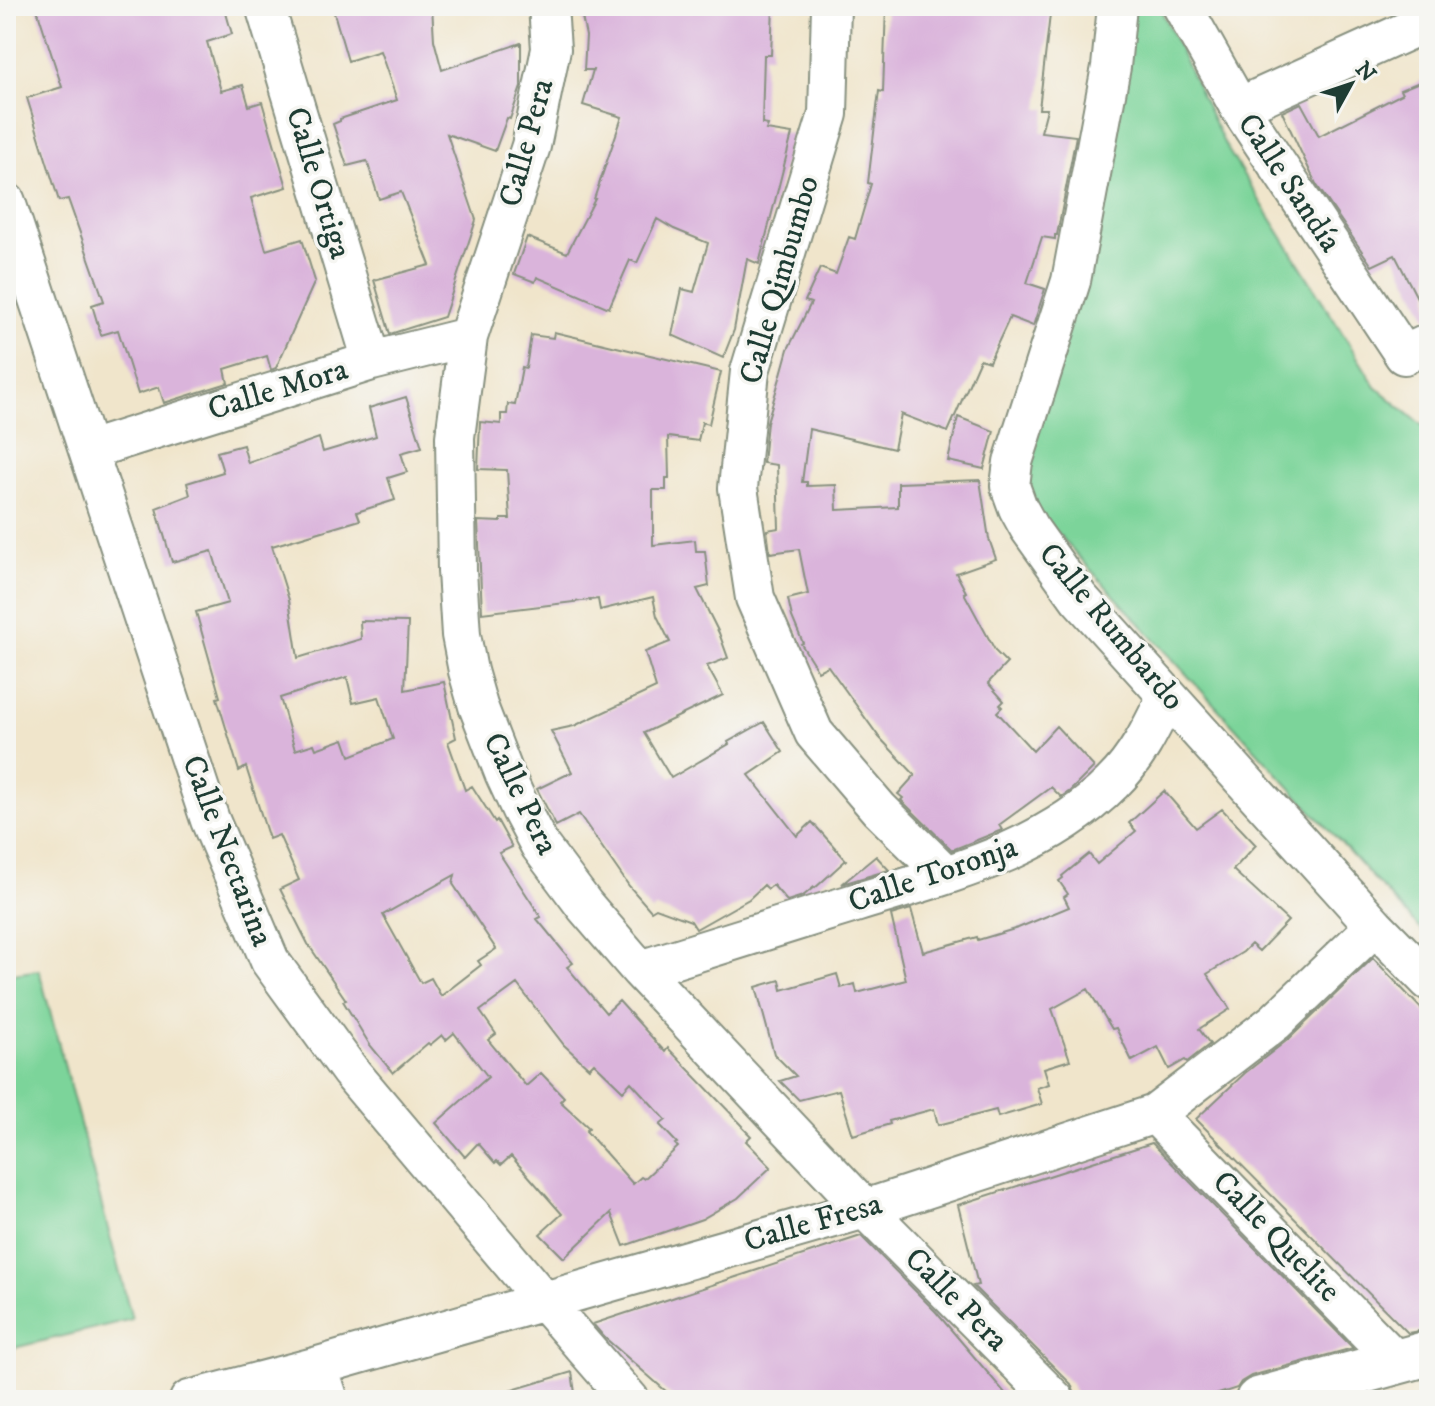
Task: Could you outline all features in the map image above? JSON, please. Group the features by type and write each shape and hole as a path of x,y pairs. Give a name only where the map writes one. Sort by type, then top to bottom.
{"main road":[{"path":"1258,1400 1413,1357"}],"street":[{"name":"Calle Ortiga","path":"265,6 372,361"},
{"name":"Calle Pera","path":"548,6 551,49 531,146 468,337 455,437 461,635 478,706 504,773 540,846 585,906 640,970 865,1209 1055,1400"},
{"name":"Calle Qimbumbo","path":"831,6 828,114 750,371 738,488 755,598 814,733 879,809 945,874"},
{"name":"Calle Rumbardo","path":"1117,6 1111,67 1071,281 1013,462 1010,486 1029,528 1079,598 1375,926 1429,981"},
{"name":"Calle Sandía","path":"1182,6 1239,107 1417,349"},
{"path":"1239,107 1429,21"},
{"name":"Calle Nectarina","path":"6,202 210,820 270,961 350,1071 630,1400"},
{"path":"6,301 21,251"},
{"name":"Calle Mora","path":"89,450 372,361 468,337"},
{"name":"Calle Toronja","path":"640,970 945,874 1027,844 1060,825 1113,783 1132,761 1167,696"},
{"name":"Calle Fresa","path":"189,1400 324,1383 543,1300 865,1209 1155,1114 1275,1022 1375,926"},
{"name":"Calle Quelite","path":"1155,1114 1413,1357"}],"green space":[{"path":"1131,6 1159,6 1225,145 1376,387 1429,431 1429,939 1003,474"},
{"path":"39,970 132,1319 6,1350 6,975"}],"building":[{"path":"36,6 224,6 232,34 207,42 221,91 243,85 249,106 262,102 287,187 251,198 266,250 302,239 315,281 276,368 271,370 267,356 225,369 228,383 164,403 159,387 138,394 118,330 101,335 92,305 104,301 68,199 59,201 27,98 62,87"},
{"path":"332,6 432,6 434,40 442,70 521,43 521,87 495,151 447,134 476,220 444,317 390,334 374,280 430,265 401,192 379,199 367,161 347,166 333,124 397,100 380,51 348,61"},
{"path":"620,6 682,6 682,9 773,6 771,55 764,55 762,124 768,125 766,130 792,134 759,264 747,259 734,330 723,358 672,335 682,289 694,292 708,243 657,219 637,263 630,260 609,308 537,277 535,282 514,274 527,237 567,253 595,199 622,117 583,105 593,70 584,70 586,36 581,12"},
{"path":"886,6 1051,6 1039,109 1047,109 1041,132 1076,136 1057,235 1055,239 1042,237 1027,283 1045,289 1033,326 1010,317 989,362 980,359 948,432 901,414 894,449 809,429 802,482 807,482 807,486 836,485 837,510 898,507 898,483 980,480 989,539 996,559 956,573 996,652 1007,663 988,683 1004,701 997,712 1033,751 1056,726 1094,767 1061,797 1051,787 999,825 1002,830 952,850 898,794 915,775 879,737 828,666 818,671 801,644 788,599 808,594 799,549 770,553 767,530 779,528 777,465 763,463 767,422 788,349 811,303 805,301 820,268 836,274 849,237 855,239 871,184 868,183 879,91 883,92"},
{"path":"1429,78 1429,321 1395,255 1372,266 1316,184 1282,112 1301,103 1319,136 1402,94 1400,90"},
{"path":"554,332 721,372 709,424 702,422 698,441 668,437 669,478 666,478 666,490 653,490 653,545 695,540 696,551 705,551 709,586 697,589 728,658 707,666 723,695 644,733 671,778 764,722 783,752 749,775 797,836 812,822 846,860 803,896 787,901 773,885 768,889 764,885 749,899 696,929 691,921 656,908 651,911 629,886 579,814 556,826 537,789 572,772 551,731 574,726 656,688 645,652 670,642 657,616 653,597 600,610 598,599 482,613 478,521 501,522 501,519 510,519 507,470 478,469 480,422 501,424 501,414 507,414 508,404 515,405 522,367 526,368 531,335 553,338"},
{"path":"406,397 422,447 401,453 407,472 388,478 395,500 357,512 360,520 272,546 289,600 298,658 361,639 360,621 408,622 405,690 444,682 456,738 448,742 465,790 472,786 495,822 497,820 512,847 499,853 541,917 537,919 573,963 567,967 606,1013 619,1001 665,1052 668,1048 743,1126 751,1136 746,1141 771,1167 738,1198 702,1219 624,1246 611,1213 564,1258 540,1234 562,1214 511,1156 501,1165 497,1161 495,1163 478,1143 465,1157 436,1123 488,1077 454,1033 446,1040 442,1035 430,1045 428,1043 393,1073 370,1045 343,1001 346,1000 308,944 280,889 299,880 279,835 269,839 246,767 239,771 196,612 228,603 212,551 172,562 156,508 190,495 187,483 223,472 217,452 243,445 248,463 319,438 323,452 376,436 369,408","holes":["347,677 353,703 379,697 393,739 350,756 344,739 316,749 314,744 295,750 280,698","455,875 453,884 496,949 478,961 481,965 441,996 431,978 421,983 383,915","517,984 564,1045 589,1068 594,1063 623,1091 631,1082 666,1120 660,1125 678,1147 644,1179 641,1177 633,1184 586,1131 589,1128 560,1101 564,1097 541,1073 526,1086 488,1040 496,1034 480,1011"]},
{"path":"958,417 994,431 984,469 948,461"},
{"path":"1164,791 1196,828 1222,809 1256,845 1233,870 1288,921 1259,951 1251,944 1207,974 1230,1009 1199,1029 1210,1044 1187,1062 1185,1060 1169,1069 1158,1047 1132,1061 1116,1028 1112,1029 1088,989 1052,1009 1070,1060 1044,1068 1049,1084 1037,1088 1042,1104 998,1117 996,1110 938,1125 934,1109 853,1135 839,1090 799,1100 780,1081 796,1076 774,1054 756,987 780,980 782,990 837,974 841,988 855,984 857,993 906,980 891,915 911,909 923,952 1018,928 1069,907 1064,897 1068,894 1059,881 1062,876 1089,854 1097,864 1136,831 1129,823"},
{"path":"876,856 889,870 842,884"},
{"path":"1373,958 1429,1017 1429,1329 1408,1333 1196,1119 1245,1073 1290,1038"},
{"path":"1152,1143 1353,1348 1251,1376 1237,1388 1200,1400 1080,1400 1076,1397 1071,1384 973,1286 978,1285 958,1205"},
{"path":"861,1236 936,1312 1011,1400 676,1400 593,1324"},
{"path":"572,1372 576,1400 500,1400 499,1394"}]}
